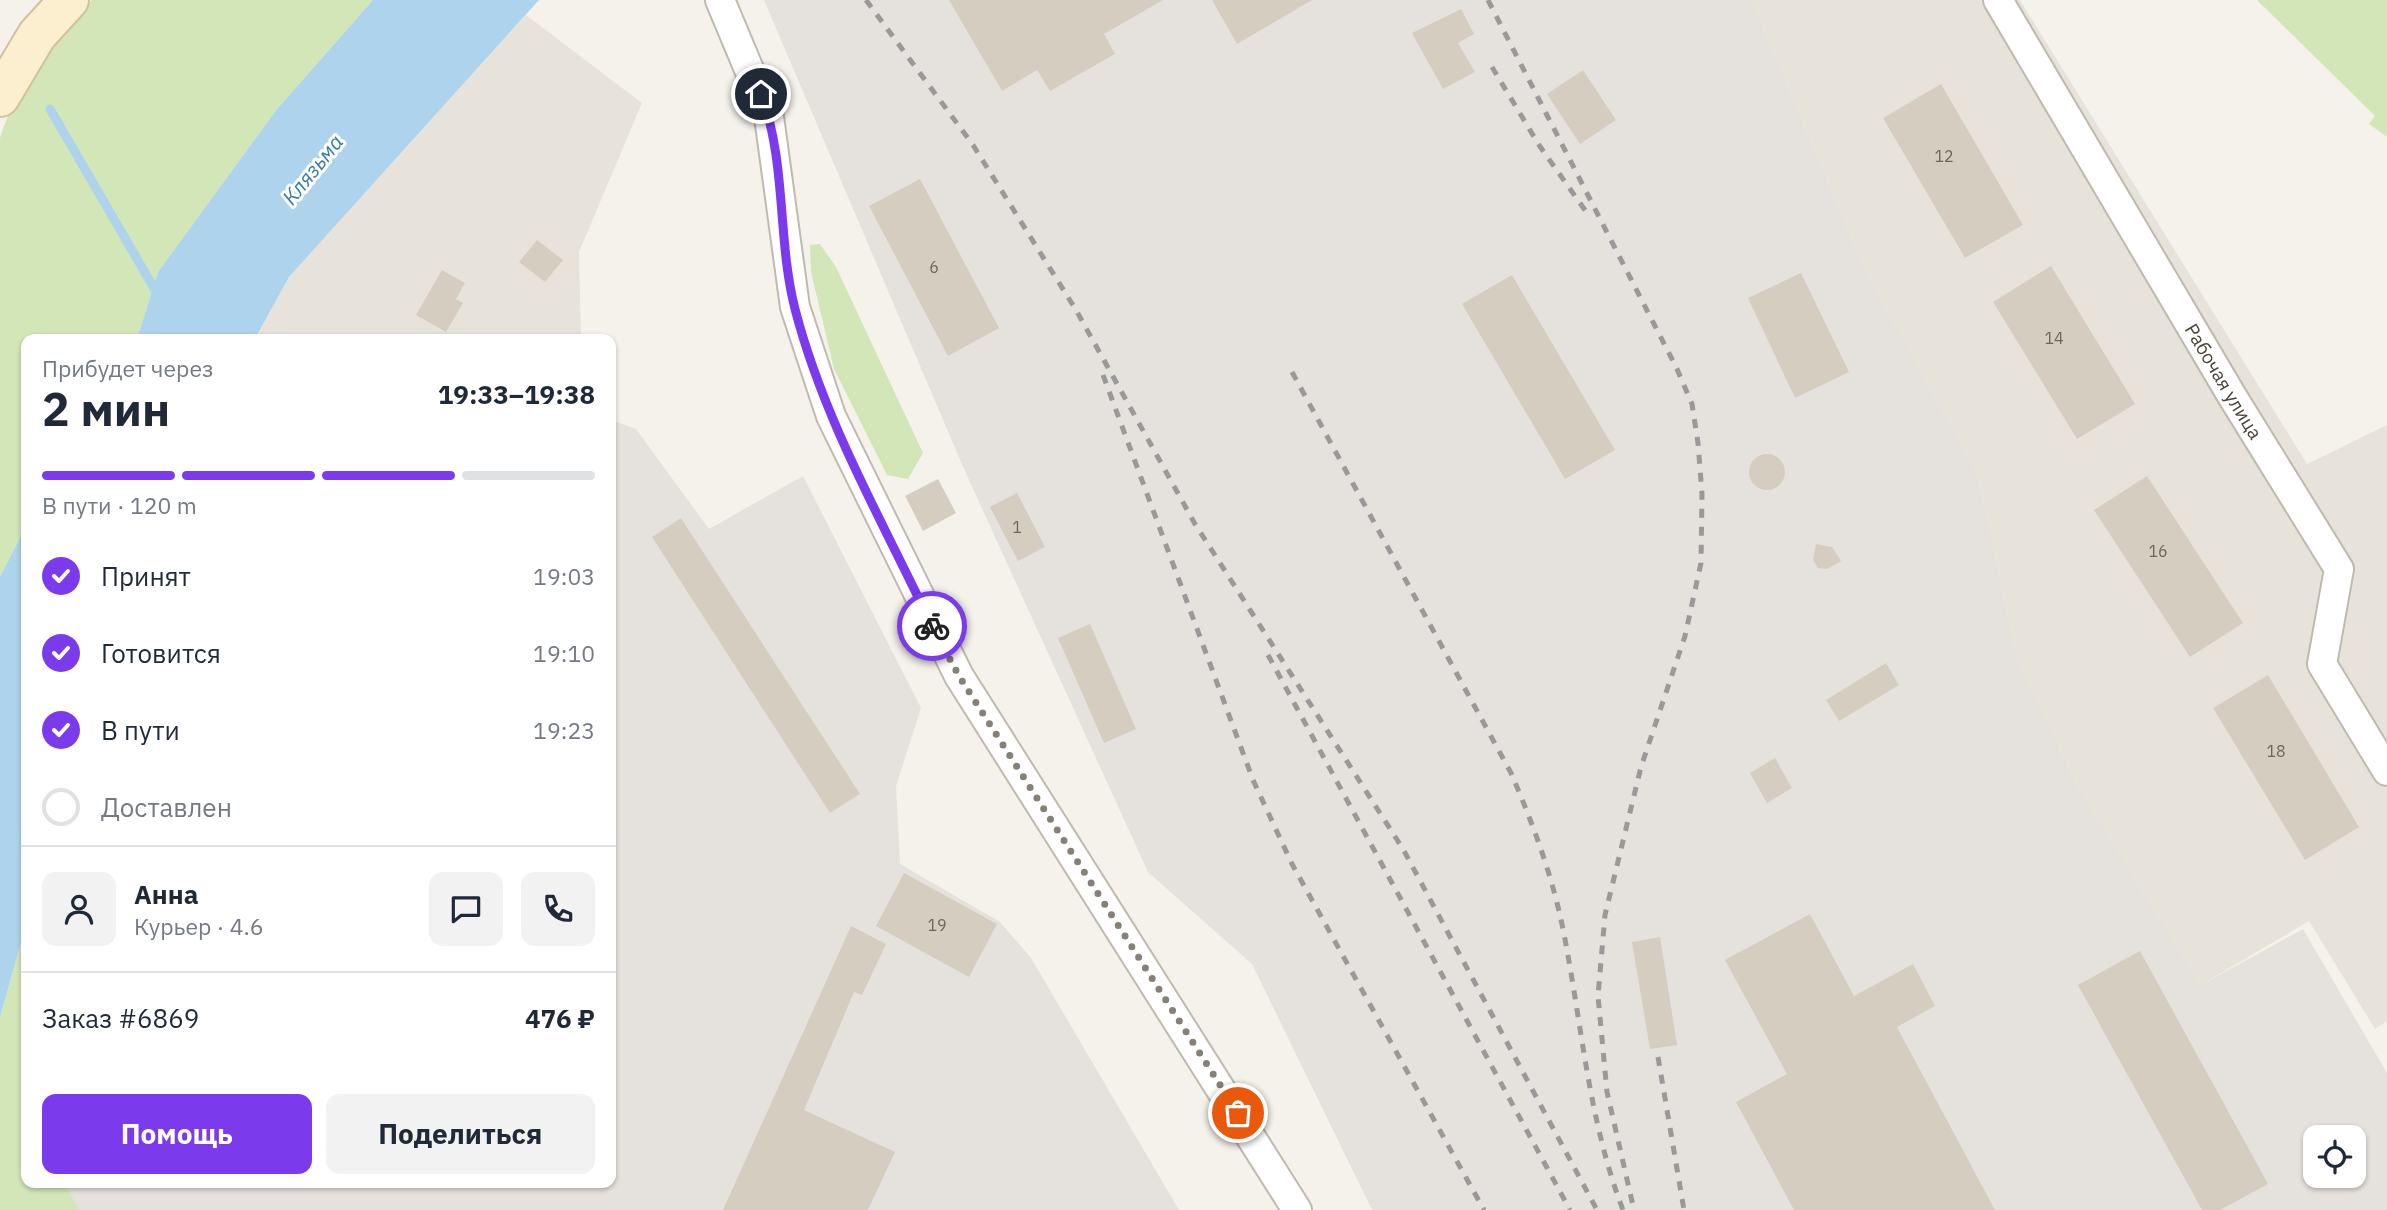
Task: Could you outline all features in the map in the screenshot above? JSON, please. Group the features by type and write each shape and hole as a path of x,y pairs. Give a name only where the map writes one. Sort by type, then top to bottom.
{"main road":[{"path":"0,97 37,35 69,0"}],"street":[{"path":"720,0 769,117 795,307 813,370 831,415 959,676 1297,1210"},
{"name":"Рабочая улица","path":"1997,0 2238,407 2339,569 2322,664 2387,771"}],"shaded area":[{"path":"764,0 1752,0 1866,271 1978,474 2017,657 2077,784 2201,985 2303,929 2387,1073 2387,1210 1372,1210 1252,964 1148,872 964,469"},
{"path":"1752,0 2020,0 2307,464 2387,425 2387,1021 2375,1029 2309,921 2201,985 2077,784 2017,657 1978,474 1866,271"},
{"path":"526,15 642,103 579,252 581,334 258,334 289,277"},
{"path":"616,422 636,429 709,529 803,476 921,708 896,786 900,864 1000,922 1031,958 1179,1210 80,1210 67,1188 616,1188"}],"green space":[{"path":"92,0 373,0 277,109 158,272 139,334 21,334 21,536 0,577 0,138 16,99 37,63 62,29"},
{"path":"2257,0 2387,0 2387,137 2369,124 2375,116"},
{"path":"820,244 836,267 923,453 908,479 887,475 834,369 811,272 810,245"},
{"path":"21,943 21,1188 67,1188 80,1210 0,1210 0,1017"}],"water":[{"name":"Клязьма","path":"373,0 539,0 289,277 258,334 139,334 158,272 277,109"},
{"path":"21,536 21,943 0,1017 0,577"}],"building":[{"path":"949,0 1163,0 1104,34 1115,54 1050,91 1037,70 1002,91"},
{"path":"1212,0 1312,0 1237,44"},
{"path":"1461,9 1474,34 1458,43 1475,72 1443,89 1412,33"},
{"path":"1583,70 1616,120 1580,144 1547,94"},
{"path":"1941,84 2023,225 1965,258 1883,118"},
{"path":"920,179 999,328 948,356 869,206"},
{"path":"537,240 563,260 545,282 519,262"},
{"path":"2051,266 2135,404 2077,439 1993,302"},
{"path":"442,270 465,283 456,299 463,303 446,332 416,315"},
{"path":"1801,273 1849,372 1795,398 1748,298"},
{"path":"1512,275 1615,450 1565,479 1462,304"},
{"path":"1767,454 1780,459 1785,472 1780,485 1767,490 1754,485 1749,472 1754,459"},
{"path":"2147,476 2243,623 2190,657 2094,510"},
{"path":"938,479 956,513 923,531 905,496"},
{"path":"1017,493 1045,547 1018,561 990,507"},
{"path":"681,518 860,794 830,813 652,537"},
{"path":"1816,544 1832,547 1841,561 1827,569 1818,568 1813,560"},
{"path":"1090,624 1136,729 1104,743 1058,638"},
{"path":"1886,663 1899,685 1839,721 1826,700"},
{"path":"2268,675 2359,827 2305,860 2213,708"},
{"path":"1775,758 1792,788 1767,803 1750,773"},
{"path":"904,873 997,924 969,977 876,926"},
{"path":"1810,914 1854,996 1913,964 1935,1006 1897,1027 1995,1210 1794,1210 1736,1102 1787,1074 1725,960"},
{"path":"851,926 886,944 862,995 854,992 804,1110 895,1152 868,1210 723,1210"},
{"path":"1660,937 1677,1045 1650,1049 1632,942"},
{"path":"2140,951 2268,1184 2220,1210 2202,1210 2078,985"}],"waterway":[{"path":"50,109 158,295"}],"railway":[{"path":"866,0 973,145 1076,310 1195,524 1403,849 1597,1210"},
{"path":"1488,0 1677,369 1692,404 1698,443 1702,494 1701,563 1685,636 1641,767 1605,915 1598,996 1607,1092 1634,1210"},
{"path":"1492,67 1539,145 1587,213"},
{"path":"1292,372 1511,773 1527,811 1559,909 1594,1106 1611,1176 1623,1210"},
{"path":"1103,375 1253,780 1292,864 1484,1210"},
{"path":"1268,655 1570,1210"},
{"path":"1658,1057 1684,1210"}],"way so far":[{"path":"932,626 959,676 1238,1113"}],"route":[{"path":"761,94 769,117 778,173 795,307 813,370 831,415 932,626"}]}
